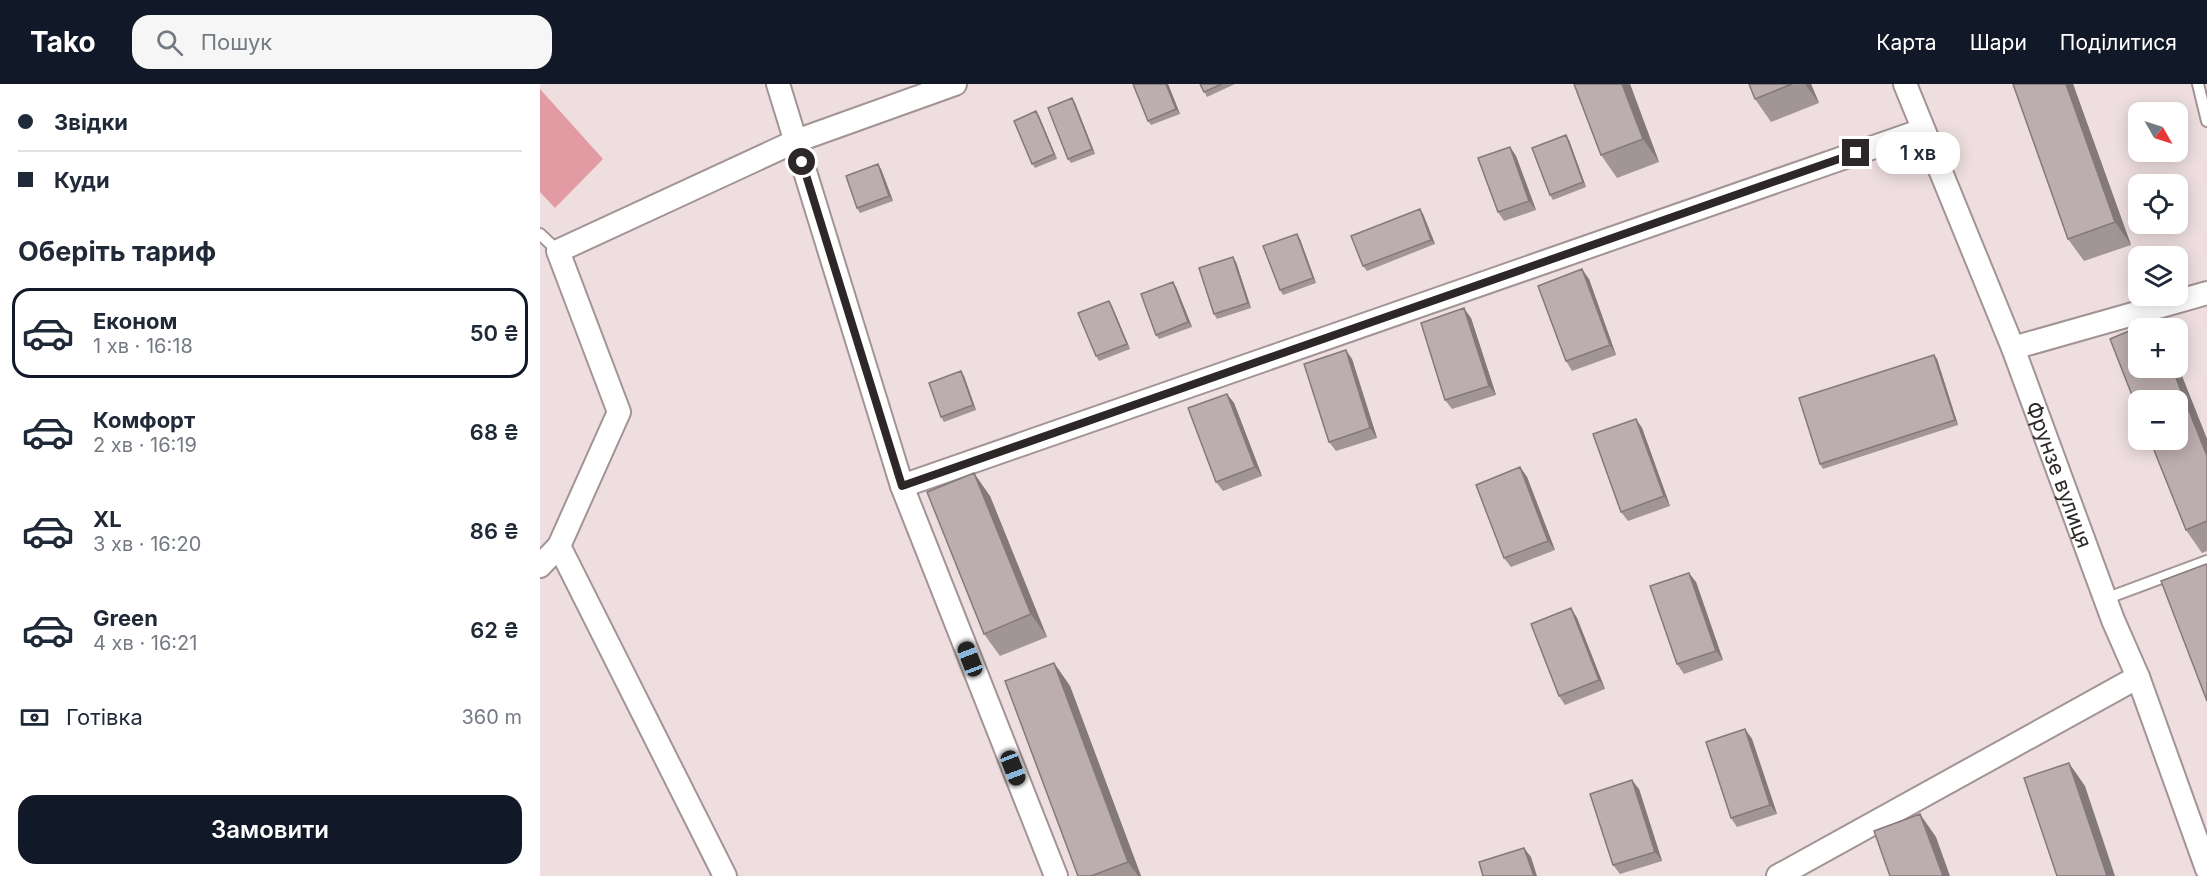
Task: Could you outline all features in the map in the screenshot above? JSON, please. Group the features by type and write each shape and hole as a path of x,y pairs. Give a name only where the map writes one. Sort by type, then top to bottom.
{"street":[{"path":"778,84 902,486 1056,876"},
{"path":"540,566 559,546 619,412 558,251 796,141 955,84"},
{"name":"Фрунзе вулиця","path":"1905,84 2013,348 2105,599 2138,677 2207,869"},
{"path":"902,486 1923,130"},
{"path":"2013,348 2207,293"},
{"path":"559,546 725,876"},
{"path":"1778,876 2138,677"}],"lane":[{"path":"2198,84 2207,121"},
{"path":"540,234 558,251"},
{"path":"2105,599 2207,561"}],"shaded area":[{"path":"540,89 603,159 555,208 540,192"}],"building":[{"path":"1133,84 1166,84 1176,109 1148,121"},
{"path":"1200,84 1222,84 1204,92"},
{"path":"1574,84 1622,84 1643,139 1601,155"},
{"path":"1749,84 1792,84 1755,99"},
{"path":"2013,84 2066,84 2115,222 2068,239"},
{"path":"1072,98 1092,149 1068,159 1048,108"},
{"path":"1036,111 1054,154 1032,164 1014,121"},
{"path":"1566,135 1583,182 1550,195 1532,148"},
{"path":"1510,147 1529,201 1498,212 1478,158"},
{"path":"878,164 889,196 857,208 846,176"},
{"path":"1420,209 1431,240 1363,266 1351,236"},
{"path":"1297,234 1313,278 1280,290 1263,246"},
{"path":"1233,257 1248,303 1214,314 1199,268"},
{"path":"1582,269 1610,345 1566,361 1538,286"},
{"path":"1173,282 1188,322 1156,335 1141,294"},
{"path":"1109,301 1127,344 1096,356 1078,313"},
{"path":"1464,308 1489,386 1445,400 1421,323"},
{"path":"2128,331 2128,378 2176,378 2181,390 2130,390 2110,339"},
{"path":"1346,350 1370,428 1329,442 1304,364"},
{"path":"1934,355 1955,420 1820,464 1799,398"},
{"path":"961,371 973,405 941,417 929,383"},
{"path":"1227,394 1255,467 1216,482 1188,408"},
{"path":"2188,408 2207,456 2207,521 2186,530 2154,450 2188,450"},
{"path":"1636,419 1664,496 1621,512 1593,434"},
{"path":"1520,467 1548,541 1504,558 1476,485"},
{"path":"974,473 1031,614 984,634 927,492"},
{"path":"2207,565 2207,701 2161,581"},
{"path":"1689,573 1716,651 1677,664 1650,586"},
{"path":"1571,608 1599,680 1559,696 1531,624"},
{"path":"1054,663 1128,862 1091,876 1078,876 1005,681"},
{"path":"1745,729 1770,805 1731,818 1706,742"},
{"path":"2069,763 2107,876 2057,876 2024,778"},
{"path":"1632,780 1655,852 1613,865 1590,794"},
{"path":"1920,814 1943,876 1890,876 1874,831"},
{"path":"1524,848 1534,876 1483,876 1479,862"}],"route":[{"path":"802,162 902,486 1856,153"}]}
